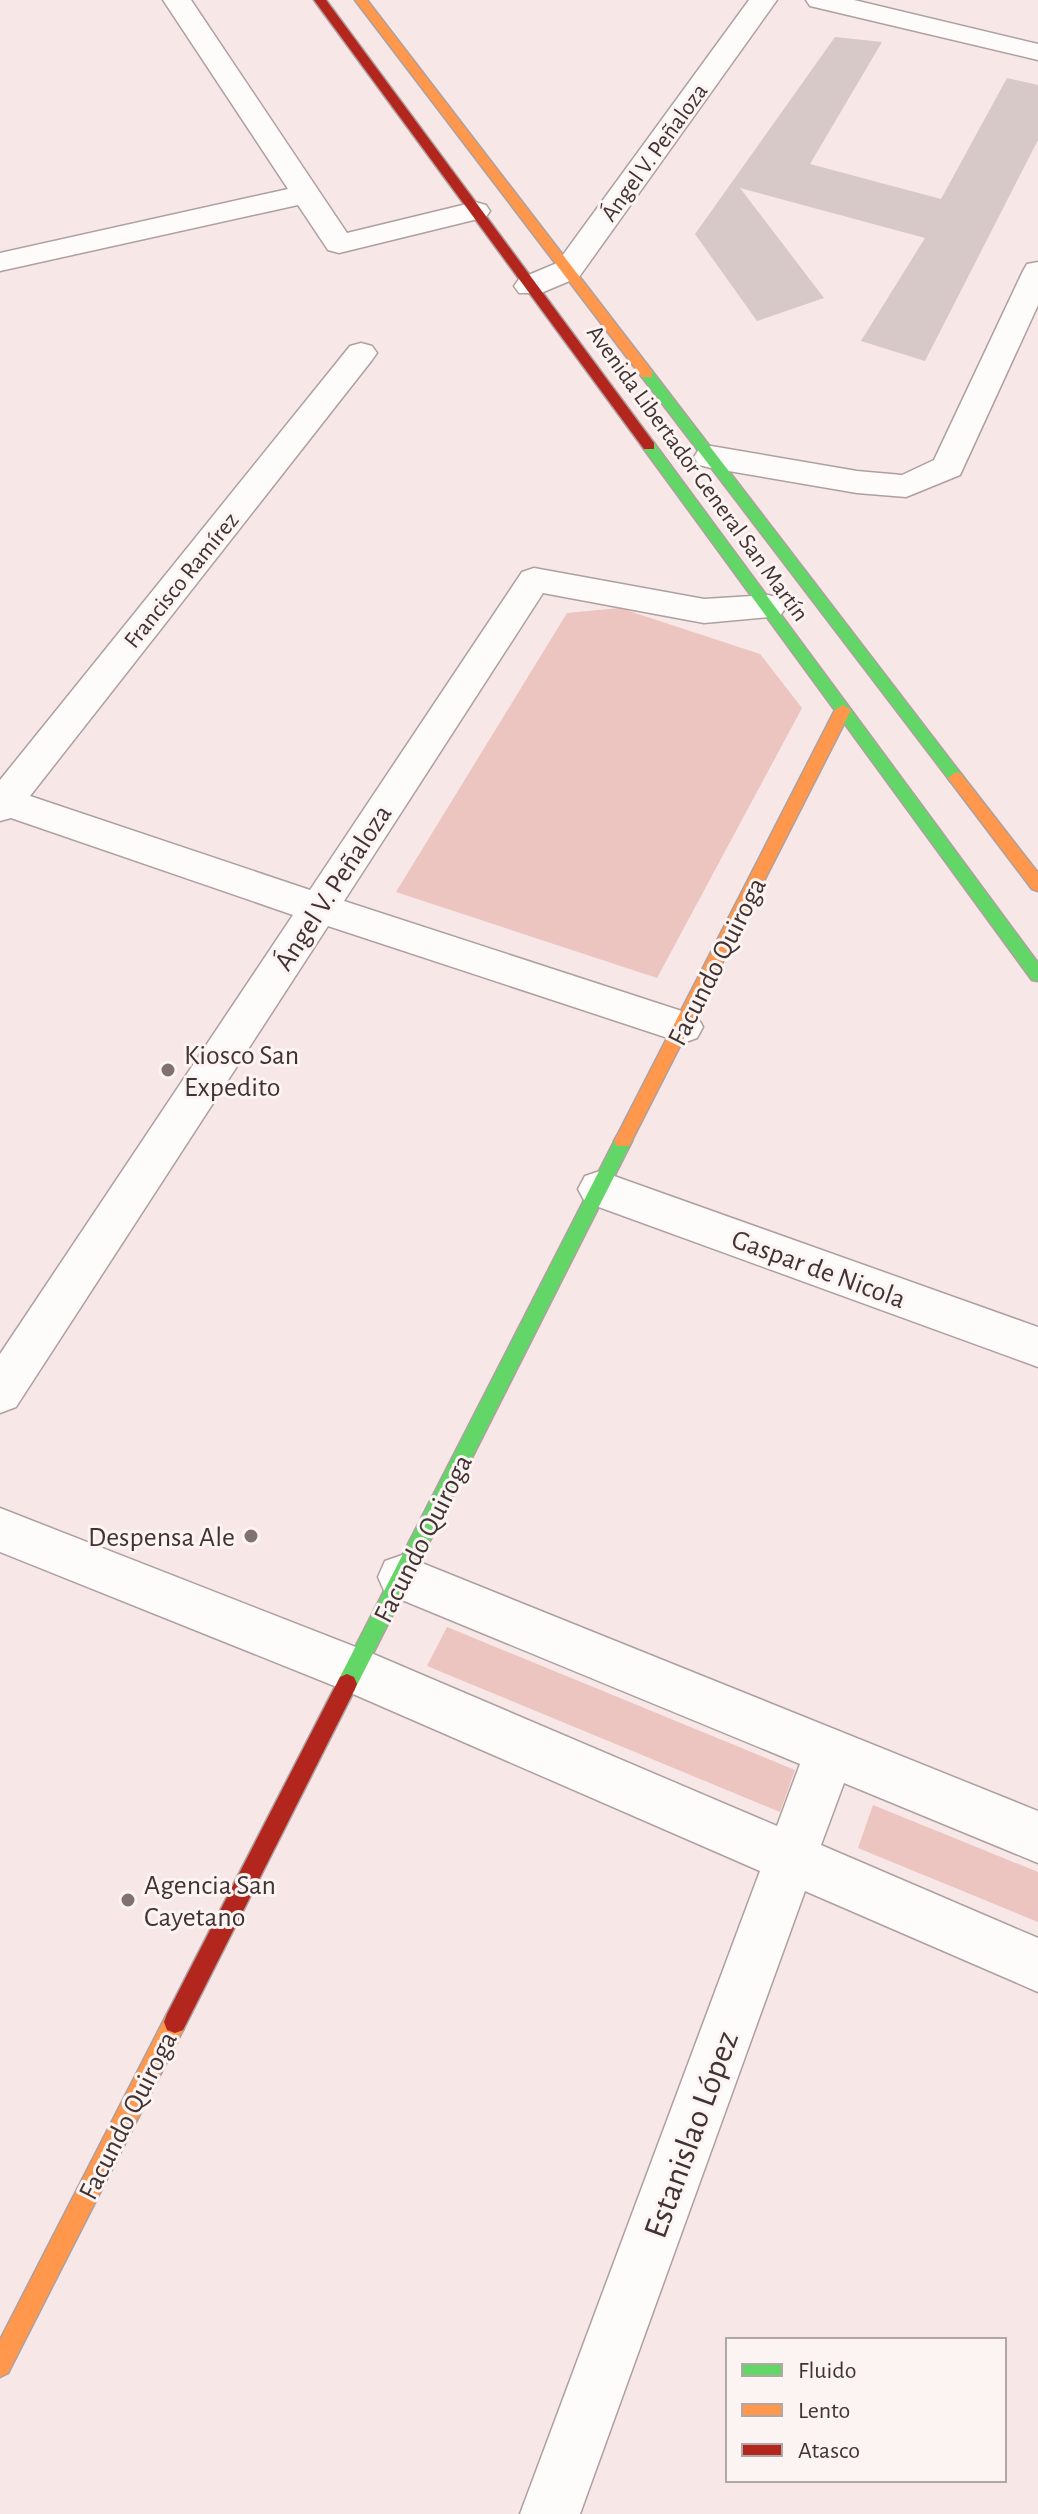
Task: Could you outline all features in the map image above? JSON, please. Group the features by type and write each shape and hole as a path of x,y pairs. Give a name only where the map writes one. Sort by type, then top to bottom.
{"main road":[{"name":"Avenida Libertador General San Martín","path":"320,0 1038,975"},
{"name":"Avenida Libertador General San Martín","path":"361,0 1038,885"},
{"name":"Facundo Quiroga","path":"0,2365 843,710"}],"street":[{"path":"177,0 339,244 475,211"},
{"name":"Ángel V. Peñaloza","path":"568,270 763,0"},
{"path":"820,0 1038,52"},
{"path":"0,262 305,194"},
{"path":"530,286 568,270"},
{"path":"711,457 857,482 906,486 948,467 1038,271"},
{"name":"Francisco Ramírez","path":"2,804 361,353"},
{"name":"Ángel V. Peñaloza","path":"0,1393 534,580 704,611 768,607"},
{"path":"2,804 683,1027"},
{"name":"Gaspar de Nicola","path":"600,1189 1038,1347"},
{"path":"0,1530 354,1670 792,1856 1038,1965"},
{"path":"402,1577 1038,1837"},
{"name":"Estanislao López","path":"550,2514 829,1754"}],"shaded area":[{"path":"620,608 760,654 802,708 657,978 396,892 567,613"},
{"path":"447,1627 795,1770 780,1812 427,1666"},
{"path":"873,1805 1038,1872 1038,1922 858,1848"}],"building":[{"path":"835,37 882,42 810,164 941,199 1007,78 1038,85 1038,140 925,361 861,341 925,238 740,188 824,298 757,321 695,234"}],"traffic: fast":[{"path":"647,374 956,778"},
{"path":"649,446 1038,975"},
{"path":"347,1684 623,1141"}],"traffic: slow":[{"path":"361,0 647,374"},
{"path":"623,1141 843,710"},
{"path":"956,778 1038,885"},
{"path":"0,2365 175,2022"}],"traffic: jam":[{"path":"320,0 649,446"},
{"path":"175,2022 347,1684"}],"place":[{"name":"Kiosco San Expedito","path":"168,1070"},
{"name":"Despensa Ale","path":"251,1536"},
{"name":"Agencia San Cayetano","path":"128,1900"}]}
